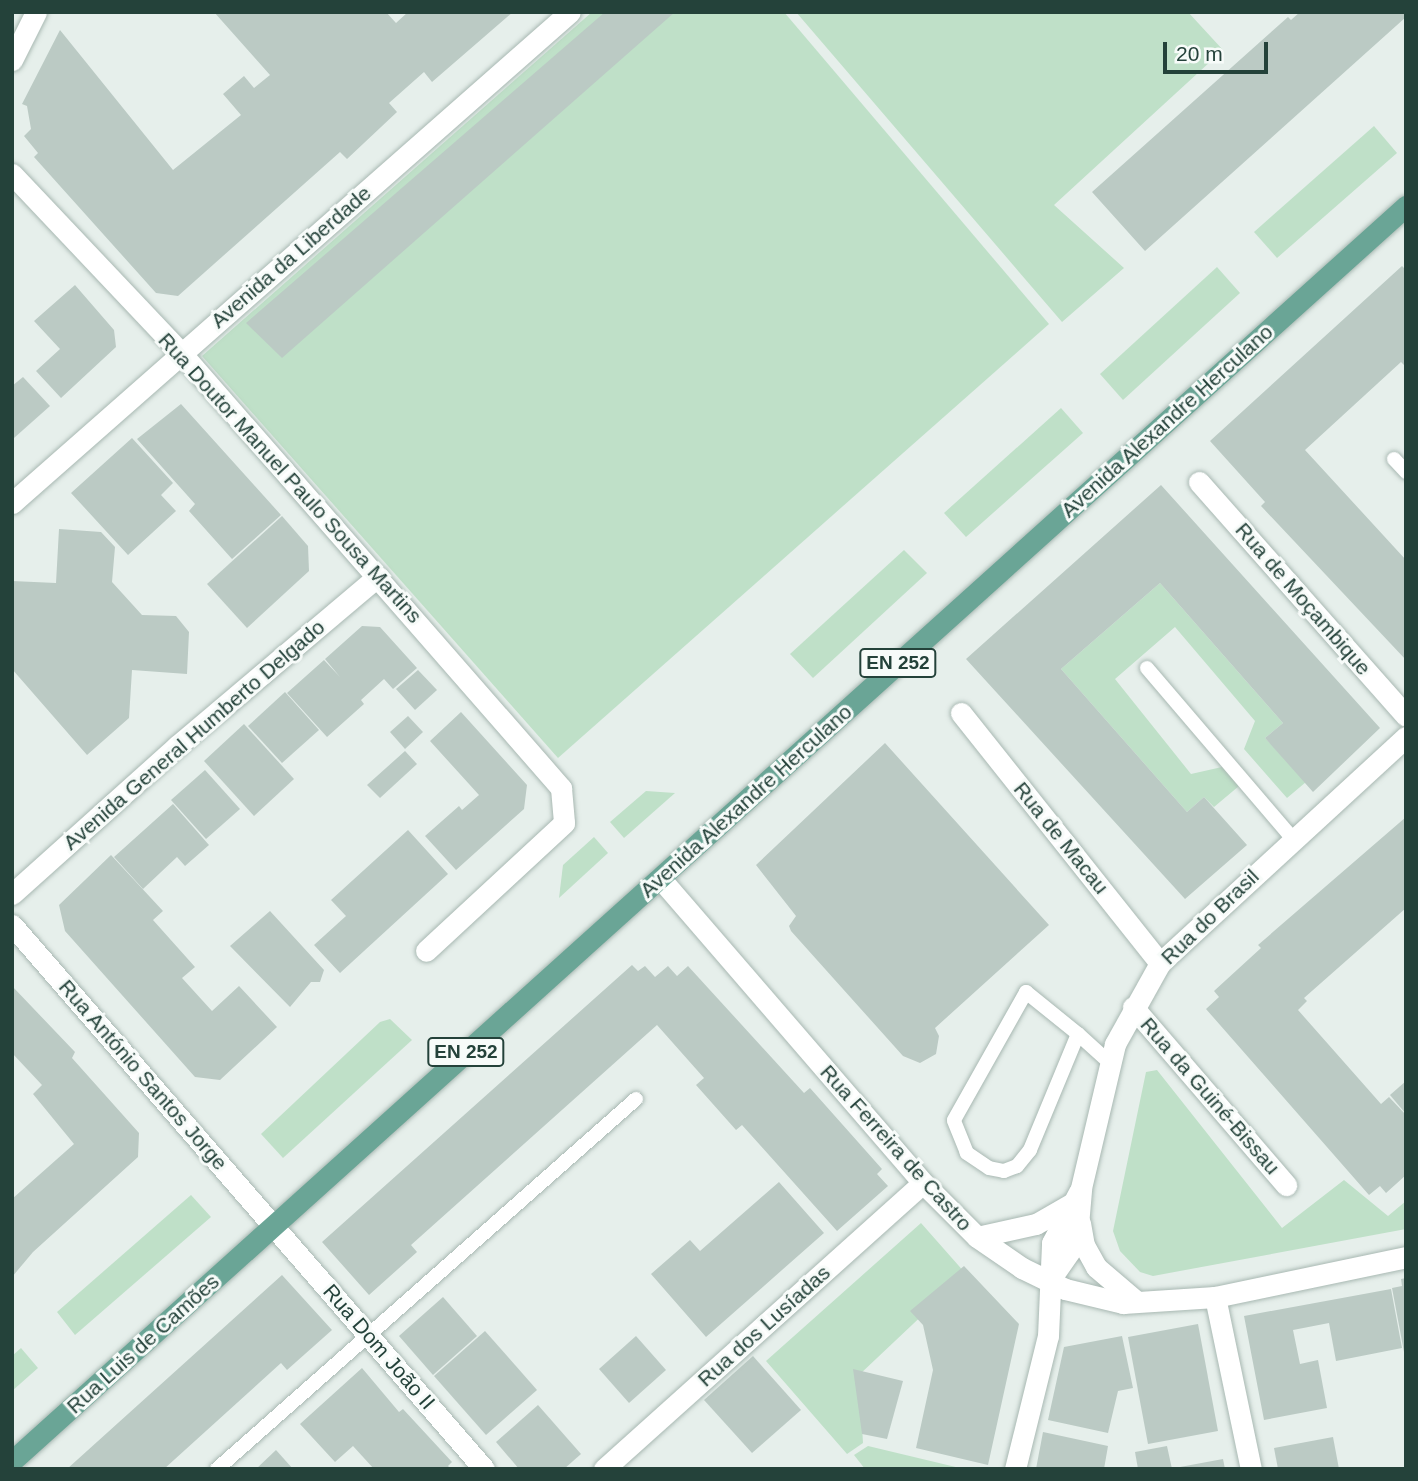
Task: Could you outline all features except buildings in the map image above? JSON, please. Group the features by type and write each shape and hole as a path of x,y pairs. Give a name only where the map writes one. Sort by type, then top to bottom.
{"main road":[{"name":"Avenida Alexandre Herculano","path":"273,1226 1406,206"},
{"name":"Rua Luis de Camões","path":"12,1461 273,1226"}],"street":[{"path":"12,60 36,12"},
{"name":"Avenida da Liberdade","path":"12,503 570,12"},
{"name":"Rua Doutor Manuel Paulo Sousa Martins","path":"12,174 181,353 561,788 564,823 426,951"},
{"name":"Rua de Moçambique","path":"1199,482 1406,716"},
{"name":"Avenida General Humberto Delgado","path":"12,894 177,746 378,576"},
{"name":"Rua de Macau","path":"961,713 1160,963"},
{"name":"Rua do Brasil","path":"1078,1203 1110,1063 1133,1007 1160,963 1292,838 1406,737"},
{"name":"Rua Ferreira de Castro","path":"660,878 923,1183 977,1237 1049,1282 1077,1292 1138,1302 1215,1297 1406,1257"},
{"name":"Rua António Santos Jorge","path":"12,925 273,1226"},
{"name":"Rua da Guiné-Bissau","path":"1133,1007 1286,1185"},
{"name":"Rua dos Lusíadas","path":"604,1469 923,1183"},
{"path":"977,1237 1036,1224 1078,1203"},
{"path":"1014,1469 1048,1336 1052,1243 1078,1203"},
{"path":"1078,1203 1084,1245 1096,1267 1138,1302"},
{"name":"Rua Dom João II","path":"273,1226 484,1469"},
{"path":"1215,1297 1251,1469"}],"lane":[{"path":"1394,459 1406,472"},
{"path":"1147,668 1292,838"},
{"path":"1078,1034 1030,1150 1017,1166 1004,1171 976,1162 960,1144 954,1120 1026,992 1078,1034 1110,1063"},
{"path":"217,1469 636,1099"}],"green space":[{"path":"592,12 784,12 1049,324 558,758 202,356"},
{"path":"796,12 1188,12 1223,50 1054,205 1124,268 1062,322"},
{"path":"1374,126 1397,153 1277,258 1254,232"},
{"path":"1217,267 1240,293 1123,400 1100,374"},
{"path":"1061,408 1083,433 966,537 944,513"},
{"path":"904,550 927,573 813,678 790,654"},
{"path":"1160,583 1283,723 1265,738 1306,782 1287,798 1244,749 1255,721 1175,627 1115,679 1191,774 1222,767 1239,786 1214,807 1204,797 1187,812 1061,669"},
{"path":"646,791 675,793 624,838 610,822"},
{"path":"594,837 608,853 559,898 563,865"},
{"path":"390,1019 412,1040 283,1158 261,1134 380,1022"},
{"path":"1157,1070 1282,1228 1344,1180 1388,1216 1406,1201 1406,1229 1153,1276 1140,1272 1120,1251 1113,1231 1146,1072"},
{"path":"191,1195 211,1217 75,1335 57,1312"},
{"path":"921,1223 966,1274 859,1375 863,1443 847,1454 766,1361"},
{"path":"21,1348 38,1368 12,1391 12,1356"},
{"path":"868,1446 964,1469 865,1469 854,1455"}]}
